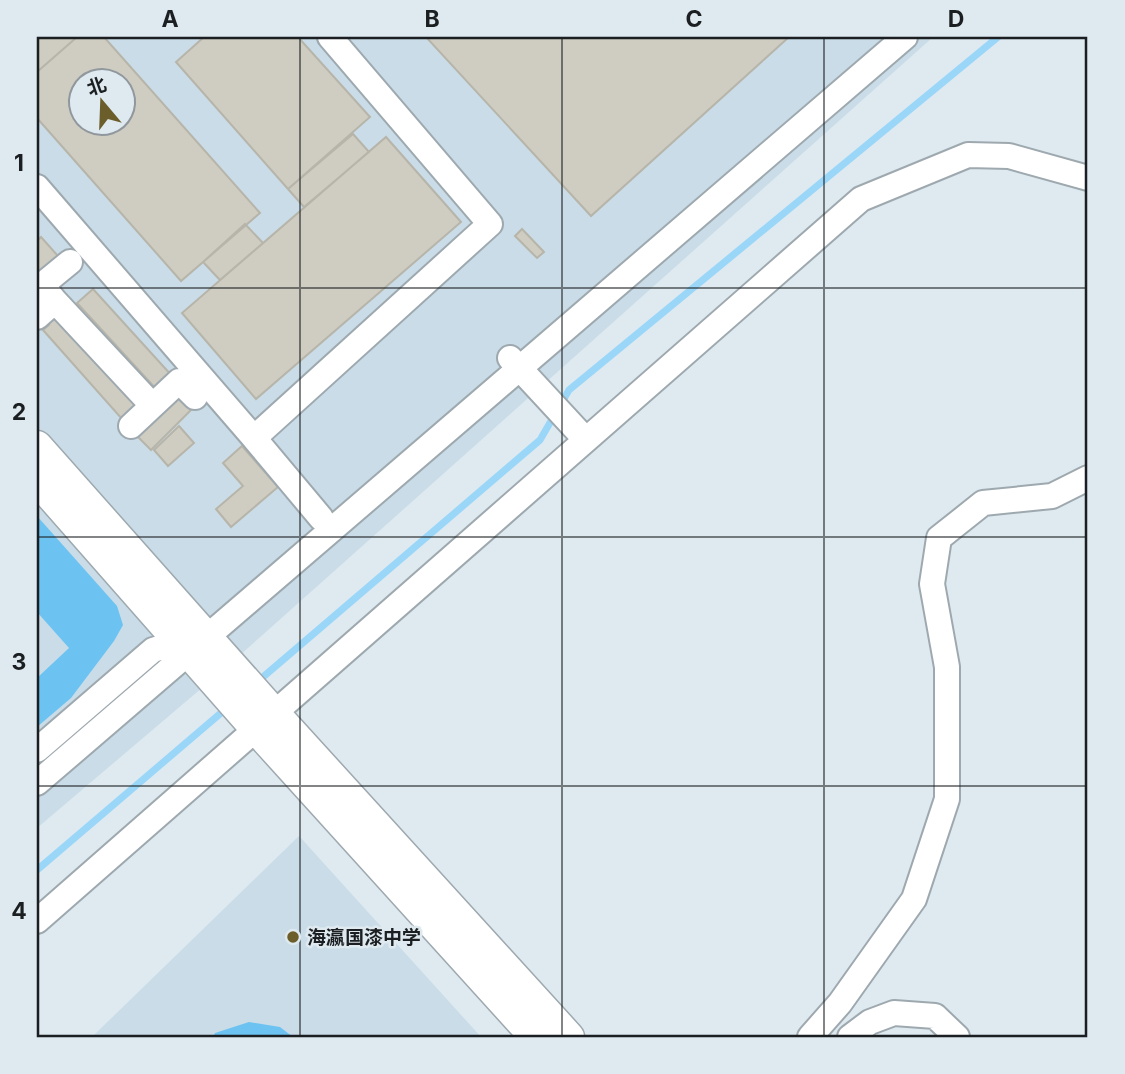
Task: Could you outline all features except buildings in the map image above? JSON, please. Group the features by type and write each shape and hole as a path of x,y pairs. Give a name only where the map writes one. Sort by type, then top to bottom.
{"main road":[{"path":"37,446 220,672 569,1037"},
{"path":"37,480 192,639"},
{"path":"265,721 535,1037"}],"street":[{"path":"254,438 490,224 330,37"},
{"path":"37,783 321,519 521,371 885,37"},
{"path":"37,750 153,650 192,639 521,371 905,37"},
{"path":"37,921 265,721 578,432 861,199 968,155 1009,156 1088,178"},
{"path":"37,187 321,519"},
{"path":"70,262 42,285 46,309 152,405"},
{"path":"521,371 578,432"},
{"path":"131,426 178,381 195,397"},
{"path":"810,1037 841,1003 915,899 947,799 947,667 932,584 939,538 983,503 1052,496 1088,478"},
{"path":"850,1037 870,1022 894,1013 935,1016 957,1037"}],"shaded area":[{"path":"37,37 933,37 230,664 37,828"},
{"path":"37,516 117,606 123,625 71,698 37,727 37,678 69,648 37,612"},
{"name":"海瀛国漆中学","path":"299,836 481,1037 92,1037"},
{"path":"249,1022 280,1027 293,1037 213,1037 215,1033"}],"waterway":[{"path":"256,683 540,440 569,390 998,37"},
{"path":"37,870 228,707"}],"place":[{"name":"海瀛国漆中学","path":"293,937"}]}
